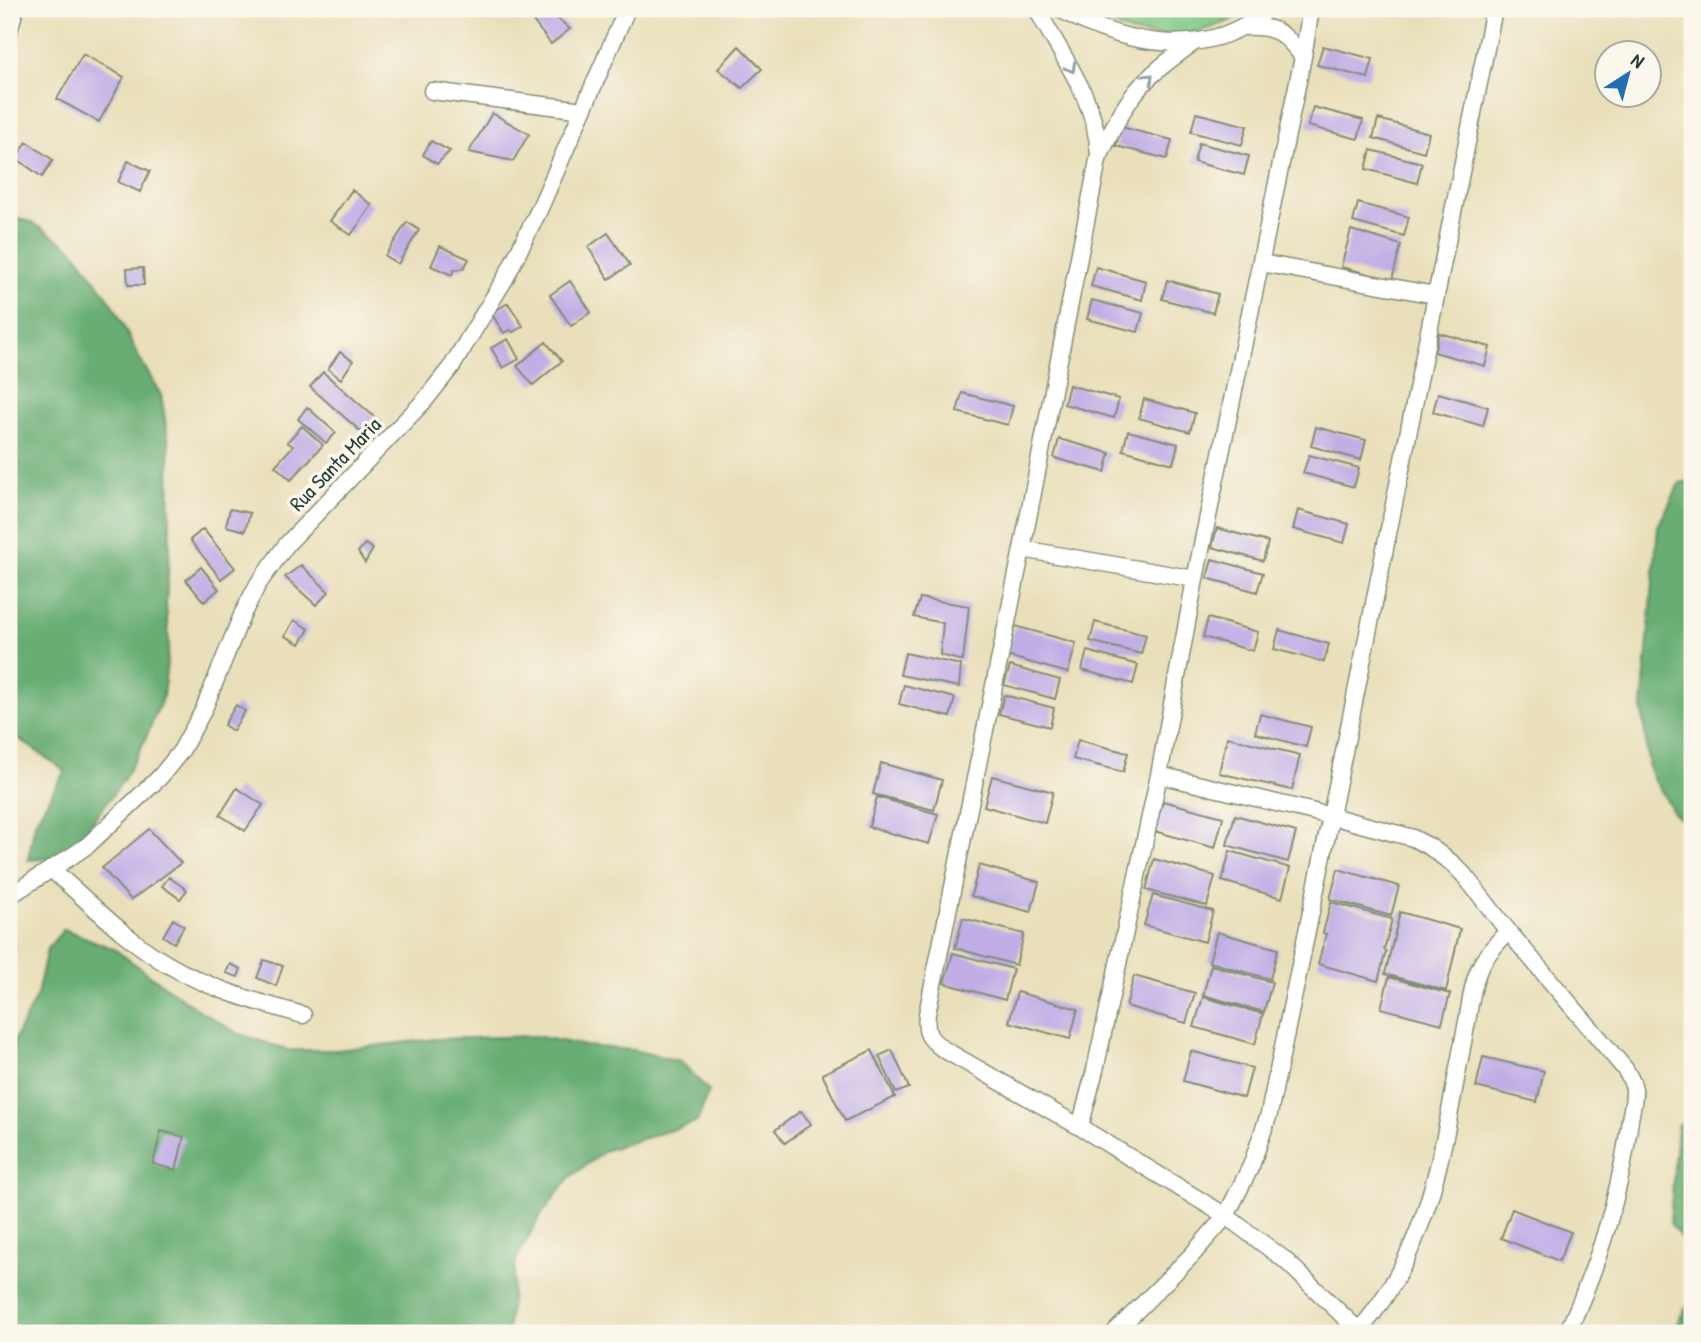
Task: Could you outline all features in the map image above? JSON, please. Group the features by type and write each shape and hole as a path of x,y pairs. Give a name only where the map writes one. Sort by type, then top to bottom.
{"street":[{"path":"9,31 15,9"},
{"name":"Rua Santa Maria","path":"9,896 88,845 160,777 181,751 203,711 242,615 258,584 287,544 425,400 452,366 506,277 539,210 627,9"},
{"path":"1037,9 1078,80 1089,105 1097,130 1100,155"},
{"path":"1060,9 1095,27 1134,38 1171,44 1193,43 1244,27 1275,29 1290,40 1304,57"},
{"path":"1244,27 1267,9"},
{"path":"1080,1127 1095,1070 1159,775 1195,579 1304,57 1311,9"},
{"path":"1114,1333 1191,1256 1226,1216 1251,1166 1269,1114 1494,9"},
{"path":"1193,43 1157,70 1134,94 1100,155 927,1014 927,1034 943,1049 1080,1127 1226,1216 1285,1260 1359,1333 1387,1294 1415,1240 1432,1194 1442,1155 1475,980 1489,952 1507,931"},
{"path":"432,91 583,110"},
{"path":"1261,263 1435,295"},
{"path":"1022,549 1195,579"},
{"path":"1159,775 1413,838 1436,851 1464,875 1507,931 1625,1069 1634,1089 1626,1146 1609,1220 1584,1295 1567,1333"},
{"path":"51,869 131,938 166,964 228,993 303,1015"}],"green space":[{"path":"1073,9 1251,9 1224,23 1195,32 1149,35 1129,32"},
{"path":"9,216 31,222 73,249 114,306 161,395 169,443 170,542 166,604 169,645 163,696 145,740 123,781 65,858 28,860 35,822 65,771 9,732"},
{"path":"1692,481 1692,828 1675,815 1649,770 1642,708 1658,526 1680,483"},
{"path":"64,929 114,949 194,1007 237,1033 288,1050 336,1050 436,1039 535,1036 586,1046 633,1050 680,1061 709,1091 697,1122 606,1150 569,1178 539,1218 516,1260 507,1333 9,1333 9,1047 37,995 47,949"},
{"path":"1692,1120 1692,1253 1670,1223 1677,1125"},
{"path":"1692,1296 1692,1333 1672,1333"}],"building":[{"path":"549,11 570,29 551,44 533,21"},
{"path":"739,46 762,69 742,88 718,69"},
{"path":"1323,46 1373,59 1368,78 1317,65"},
{"path":"83,54 124,77 99,122 57,99"},
{"path":"1313,107 1363,120 1358,139 1308,126"},
{"path":"492,113 529,134 513,161 469,152"},
{"path":"1196,113 1247,126 1242,145 1191,132"},
{"path":"1378,119 1429,133 1424,152 1373,138"},
{"path":"1121,127 1172,140 1167,159 1116,146"},
{"path":"431,141 450,151 437,164 423,155"},
{"path":"27,142 53,160 42,177 16,158"},
{"path":"1199,143 1249,156 1244,175 1194,162"},
{"path":"1371,150 1422,163 1417,183 1366,169"},
{"path":"128,161 150,171 140,192 118,182"},
{"path":"352,190 372,205 351,235 330,221"},
{"path":"1358,203 1409,217 1404,236 1353,222"},
{"path":"407,222 419,230 398,264 385,256"},
{"path":"1351,230 1401,245 1392,280 1341,267"},
{"path":"608,233 630,265 609,279 588,247"},
{"path":"440,246 469,259 464,268 454,270 452,275 431,266"},
{"path":"1096,267 1146,281 1142,300 1091,286"},
{"path":"143,268 144,285 128,285 127,269"},
{"path":"1167,280 1218,294 1213,313 1162,299"},
{"path":"570,281 591,312 571,326 550,295"},
{"path":"1092,300 1143,313 1138,332 1087,319"},
{"path":"508,303 523,326 513,332 510,330 504,333 491,313"},
{"path":"1439,333 1490,347 1485,366 1434,352"},
{"path":"508,339 519,359 503,368 491,348"},
{"path":"546,342 562,361 533,385 517,366"},
{"path":"340,352 353,361 341,379 328,369"},
{"path":"323,372 379,421 366,436 310,387"},
{"path":"1069,385 1119,399 1114,418 1064,404"},
{"path":"962,393 1013,406 1008,425 957,412"},
{"path":"1438,393 1488,407 1483,426 1433,412"},
{"path":"1144,399 1195,413 1190,432 1139,418"},
{"path":"307,407 336,433 326,443 298,419"},
{"path":"302,426 323,445 291,480 275,466 293,446 287,442"},
{"path":"1316,427 1366,440 1361,460 1311,446"},
{"path":"1128,431 1178,444 1173,464 1123,450"},
{"path":"1059,439 1110,453 1105,472 1054,458"},
{"path":"1309,455 1359,468 1354,487 1303,473"},
{"path":"230,509 250,513 245,531 226,526"},
{"path":"1298,510 1349,524 1344,543 1293,529"},
{"path":"1217,528 1268,542 1263,561 1212,547"},
{"path":"203,529 235,568 221,579 190,540"},
{"path":"365,544 373,549 365,563 358,552"},
{"path":"1212,559 1263,573 1257,592 1207,578"},
{"path":"301,565 329,592 316,605 285,577"},
{"path":"201,567 219,589 204,602 186,580"},
{"path":"920,598 969,606 963,661 940,655 943,623 914,617"},
{"path":"1208,618 1258,632 1253,651 1203,637"},
{"path":"294,620 309,629 300,644 285,636"},
{"path":"1095,622 1146,635 1141,654 1090,641"},
{"path":"1015,626 1076,643 1068,673 1007,656"},
{"path":"1279,630 1329,644 1324,662 1274,649"},
{"path":"1087,651 1138,665 1133,684 1082,670"},
{"path":"905,653 961,665 959,687 900,675"},
{"path":"1010,666 1060,680 1055,699 1004,685"},
{"path":"904,685 955,698 950,717 899,704"},
{"path":"1004,695 1054,708 1050,727 999,714"},
{"path":"236,705 245,711 233,731 224,725"},
{"path":"1260,714 1311,727 1306,747 1255,733"},
{"path":"1227,737 1300,755 1292,790 1219,773"},
{"path":"1078,740 1128,753 1123,772 1073,759"},
{"path":"881,763 942,780 934,810 873,794"},
{"path":"992,776 1053,792 1045,823 984,806"},
{"path":"237,788 263,805 245,831 220,815"},
{"path":"877,797 938,814 929,844 869,827"},
{"path":"1163,801 1223,817 1215,848 1154,831"},
{"path":"1235,815 1296,832 1288,862 1227,845"},
{"path":"149,829 181,863 131,900 102,868"},
{"path":"1230,851 1290,868 1282,898 1222,881"},
{"path":"1154,859 1215,876 1207,906 1146,890"},
{"path":"979,865 1039,882 1031,912 971,896"},
{"path":"1338,869 1399,886 1391,916 1330,899"},
{"path":"169,877 187,890 180,899 162,886"},
{"path":"1153,895 1213,911 1205,942 1144,925"},
{"path":"1331,902 1392,919 1378,981 1318,964"},
{"path":"1400,912 1460,929 1446,991 1385,974"},
{"path":"963,918 1024,934 1016,965 955,948"},
{"path":"173,919 184,926 174,943 163,936"},
{"path":"1217,932 1278,949 1270,979 1209,962"},
{"path":"953,953 1013,969 1005,1000 944,983"},
{"path":"264,960 283,966 276,986 257,978"},
{"path":"230,964 241,969 238,977 226,973"},
{"path":"1211,965 1272,982 1264,1012 1203,995"},
{"path":"1134,976 1195,993 1186,1023 1126,1006"},
{"path":"1389,977 1450,994 1442,1024 1381,1008"},
{"path":"1017,992 1078,1009 1070,1039 1009,1022"},
{"path":"1203,997 1263,1014 1255,1044 1194,1027"},
{"path":"872,1050 895,1097 845,1121 822,1074"},
{"path":"892,1050 909,1088 896,1093 879,1056"},
{"path":"1191,1051 1252,1068 1244,1098 1183,1081"},
{"path":"1483,1057 1544,1071 1537,1102 1476,1087"},
{"path":"801,1111 811,1124 785,1143 775,1130"},
{"path":"161,1131 184,1137 176,1170 153,1164"},
{"path":"1512,1209 1571,1232 1559,1261 1501,1238"}]}
